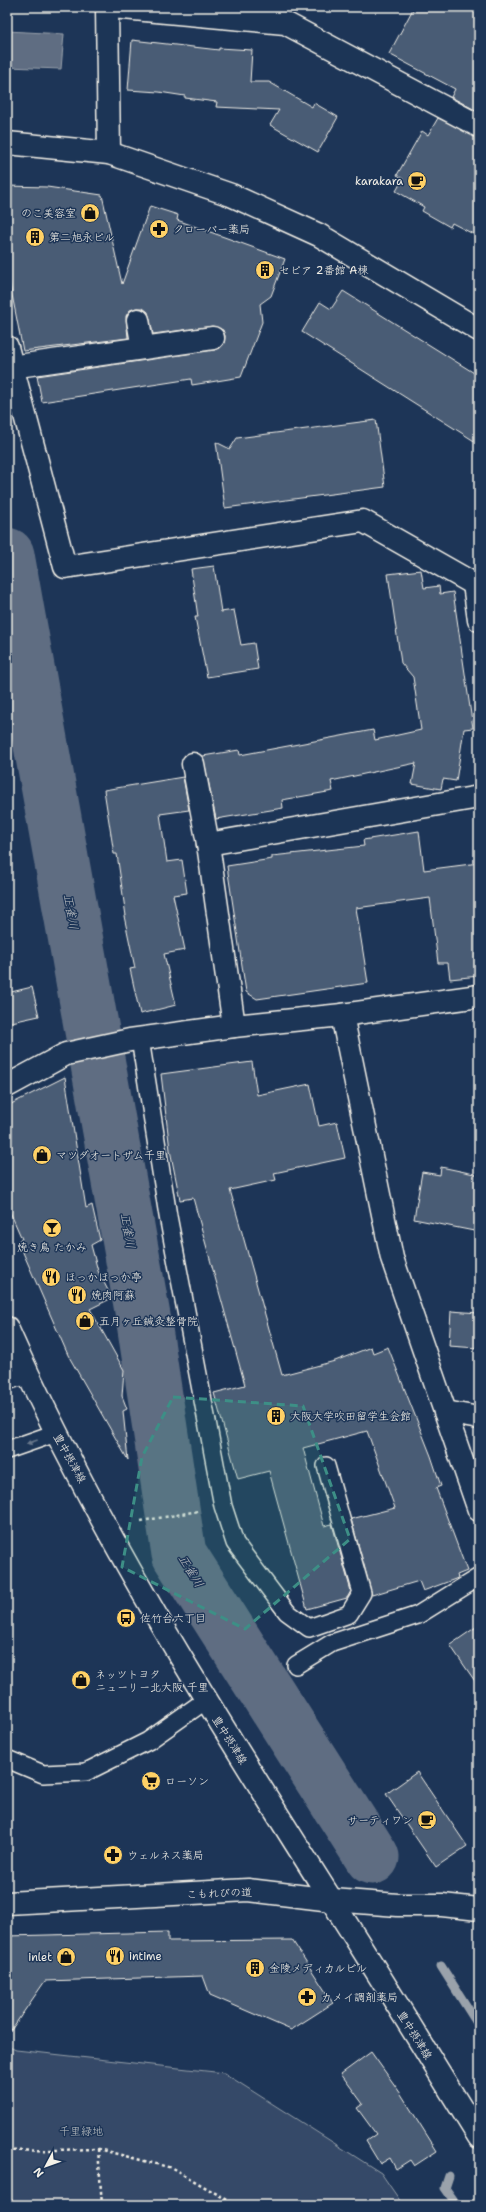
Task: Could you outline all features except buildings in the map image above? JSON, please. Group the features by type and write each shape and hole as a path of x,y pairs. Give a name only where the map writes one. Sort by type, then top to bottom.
{"street":[{"path":"107,7 109,153"},
{"path":"112,7 285,23 479,126"},
{"path":"7,143 109,153 231,195 319,235 479,330"},
{"path":"138,320 143,348"},
{"path":"213,338 143,348 9,357 65,567 364,521 476,584 479,620"},
{"path":"193,764 208,844 234,1026"},
{"path":"208,844 479,797"},
{"path":"7,1086 66,1054 135,1040 234,1026 342,1015 479,996"},
{"path":"342,1015 392,1258 479,1510"},
{"name":"豊中摂津線","path":"7,1328 27,1375 56,1433 149,1603 206,1700 292,1840 332,1900 479,2137"},
{"path":"445,1412 479,1418"},
{"name":"こもれびの道","path":"7,1903 248,1890 332,1900 398,1905 442,1905 479,1909"}],"lane":[{"path":"135,1040 223,1506 235,1542 287,1612 309,1628 349,1614 362,1593 326,1466"},
{"path":"7,1381 27,1375"},
{"path":"7,1450 56,1433"},
{"path":"296,1665 332,1642 418,1616 479,1577"},
{"path":"7,1759 43,1774 86,1772 148,1741 206,1700"}],"path":[{"path":"141,1522 203,1510"},
{"path":"98,2149 102,2205"},
{"path":"7,2151 98,2149 172,2168 236,2205"}],"highlighted area":[{"path":"173,1397 303,1406 350,1539 245,1629 122,1567 142,1457"}],"green space":[{"name":"千里緑地","path":"7,2046 16,2050 224,2073 381,2173 403,2205 7,2205"}],"shaded area":[{"path":"7,31 64,34 61,69 7,67"}],"waterway":[{"name":"正雀川","path":"7,555 143,1316 179,1554 372,1857"},
{"name":"正雀川","path":"441,1966 479,2026"},
{"path":"449,2176 445,2188 457,2205"}],"place":[{"name":"karakara","path":"417,181"},
{"name":"のこ美容室","path":"90,213"},
{"name":"クローバー薬局","path":"159,229"},
{"name":"第二旭永ビル","path":"35,237"},
{"name":"セピア 2番館 A棟","path":"265,270"},
{"name":"マツダオートザム千里","path":"42,1155"},
{"name":"焼き鳥 たかみ","path":"52,1228"},
{"name":"ほっかほっか亭","path":"51,1277"},
{"name":"焼肉阿蘇","path":"77,1295"},
{"name":"五月ヶ丘鍼灸整骨院","path":"85,1321"},
{"name":"大阪大学吹田留学生会館","path":"276,1416"},
{"name":"佐竹台六丁目","path":"126,1618"},
{"name":"ネッツトヨタ ニューリー北大阪 千里","path":"81,1680"},
{"name":"ローソン","path":"151,1781"},
{"name":"サーティワン","path":"427,1820"},
{"name":"ウェルネス薬局","path":"113,1855"},
{"name":"intime","path":"115,1956"},
{"name":"inlet","path":"66,1957"},
{"name":"金陵メディカルビル","path":"255,1968"},
{"name":"カメイ調剤薬局","path":"307,1997"}]}
